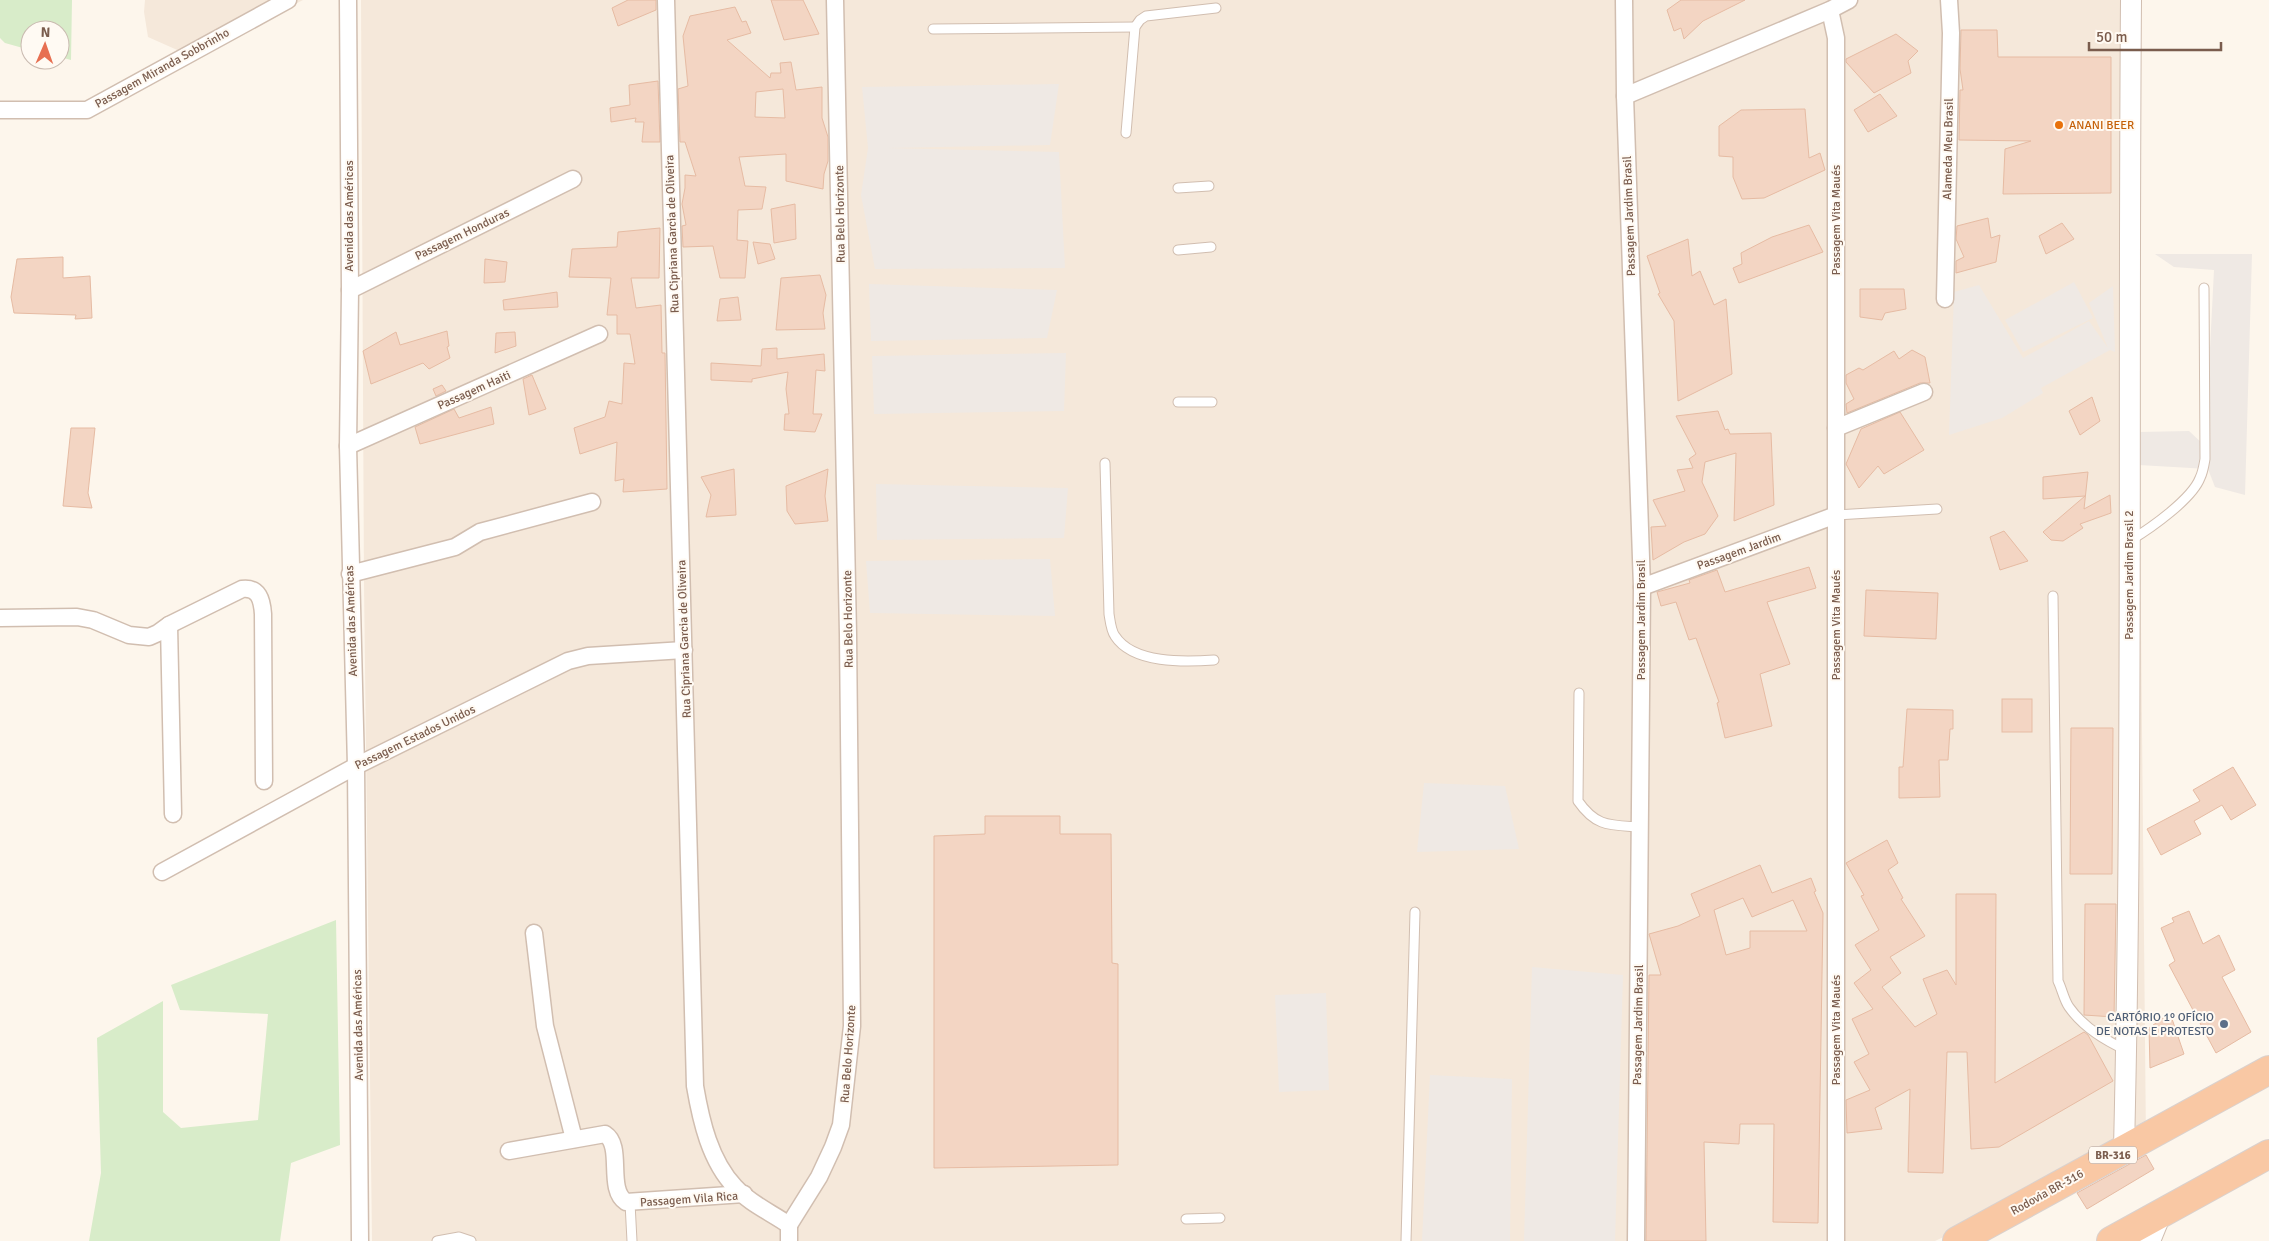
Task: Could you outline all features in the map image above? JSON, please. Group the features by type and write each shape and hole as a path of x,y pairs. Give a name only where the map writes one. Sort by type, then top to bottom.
{"highway":[{"name":"Rodovia BR-316","path":"1957,1241 2269,1070"},
{"path":"2111,1241 2269,1154"}],"street":[{"name":"Passagem Miranda Sobbrinho","path":"0,110 88,110 288,0"},
{"name":"Avenida das Américas","path":"348,0 350,290 348,446 356,766 360,1241"},
{"name":"Rua Cipriana Garcia de Oliveira","path":"666,0 695,1086 700,1116 710,1145 735,1187 789,1233"},
{"name":"Rua Belo Horizonte","path":"789,1233 834,1147 841,1125 852,1026 848,634 836,0"},
{"name":"Passagem Jardim Brasil","path":"1624,0 1625,96 1642,587 1636,1241"},
{"name":"Alameda Meu Brasil","path":"1944,298 1950,33 1949,0"},
{"name":"Passagem Jardim Brasil 2","path":"2124,1149 2129,911 2128,541 2131,0"},
{"name":"Passagem Vita Maués","path":"1625,96 1840,4 1836,38 1836,1241"},
{"name":"Passagem Honduras","path":"350,290 573,179"},
{"name":"Passagem Haiti","path":"348,446 599,334"},
{"path":"1836,428 1924,392"},
{"path":"350,574 455,547 480,532 592,502"},
{"name":"Passagem Jardim","path":"1642,587 1836,515"},
{"path":"0,618 76,617 93,620 129,635 141,637 158,633 169,624 242,589 248,588 260,595 263,614 264,781"},
{"path":"169,624 172,814"},
{"name":"Passagem Estados Unidos","path":"162,872 356,766 568,661 588,656 684,650"},
{"path":"534,933 545,1026 552,1061 574,1139"},
{"name":"Passagem Vila Rica","path":"509,1151 600,1134 609,1136 612,1144 619,1195 621,1199 630,1203 744,1194"},
{"path":"2150,1241 2162,1214"}],"lane":[{"path":"1126,133 1135,27 1140,20 1146,16 1216,8"},
{"path":"933,29 1135,27"},
{"path":"1178,188 1209,186"},
{"path":"1178,250 1211,247"},
{"path":"2128,541 2146,531 2180,504 2200,479 2205,459 2204,288"},
{"path":"1178,402 1212,402"},
{"path":"1104,463 1109,614 1114,636 1129,650 1176,662 1214,660"},
{"path":"1836,515 1937,509"},
{"path":"2053,596 2058,981 2068,1006 2082,1022 2104,1040 2126,1050"},
{"path":"1579,693 1578,802 1588,816 1605,824 1639,827"},
{"path":"1406,1241 1416,912"},
{"path":"630,1203 632,1241"},
{"path":"1186,1219 1220,1218"},
{"path":"437,1241 459,1236 471,1241"}],"shaded area":[{"path":"145,0 303,0 193,57 148,37 144,12"},
{"path":"361,0 2135,0 2146,1143 1935,1241 372,1241 364,584"},
{"path":"1059,84 1050,145 888,148 1059,152 1065,268 875,269 861,195 868,148 862,87"},
{"path":"2155,254 2252,254 2245,495 2215,487 2208,469 2139,465 2139,432 2189,431 2205,446 2214,270 2174,267"},
{"path":"2074,282 2093,318 2023,352 2005,320"},
{"path":"869,284 1057,290 1047,338 871,341"},
{"path":"1979,285 2023,358 2089,321 2108,348 2089,303 2113,286 2115,352 2110,350 2041,388 2043,393 2002,418 1949,435 1954,292"},
{"path":"1066,353 1064,411 874,414 872,356"},
{"path":"876,484 1068,488 1064,538 877,540"},
{"path":"1050,559 1055,616 870,613 866,561"},
{"path":"1424,783 1505,786 1519,849 1417,852"},
{"path":"1532,967 1623,975 1615,1241 1524,1241"},
{"path":"1326,993 1329,1090 1279,1092 1275,995"},
{"path":"1430,1075 1512,1079 1510,1241 1422,1241"}],"green space":[{"path":"0,0 72,0 71,60 70,20 20,20 20,47 5,43 0,38"},
{"path":"336,920 340,1145 291,1163 280,1241 89,1241 101,1173 97,1038 163,1001 163,1112 181,1128 258,1120 268,1014 180,1010 171,985"}],"building":[{"path":"628,0 656,0 656,10 618,26 612,8"},
{"path":"771,0 803,0 819,34 784,40"},
{"path":"1681,0 1745,0 1703,21 1684,39 1681,28 1674,31 1667,10"},
{"path":"735,7 742,22 746,21 751,33 727,40 770,78 771,73 781,73 780,63 791,62 796,90 822,87 822,118 828,137 828,161 824,174 823,189 786,181 786,154 739,157 745,186 766,187 762,209 738,210 737,240 748,241 745,278 720,278 713,246 683,247 682,226 686,225 682,204 685,175 696,176 685,142 680,142 678,89 688,86 683,36 690,16","holes":["783,89 785,118 755,117 756,92"]},
{"name":"ANANI BEER","path":"1961,30 1997,30 1998,57 2111,57 2111,193 2003,194 2005,149 2031,141 1959,140 1960,90 1963,90 1960,69"},
{"path":"1896,34 1918,51 1908,61 1911,73 1874,93 1846,62 1846,59"},
{"path":"658,81 660,142 642,142 644,122 635,122 636,118 611,122 610,108 630,105 629,85"},
{"path":"1880,94 1897,116 1868,132 1854,110"},
{"path":"1805,109 1809,158 1820,153 1825,170 1764,198 1742,199 1733,177 1733,157 1719,156 1719,126 1741,110"},
{"path":"795,204 796,239 774,243 771,209"},
{"path":"1988,218 1991,238 2000,235 1996,262 1956,273 1956,261 1964,257 1956,239 1957,226"},
{"path":"2062,223 2074,239 2046,254 2039,236"},
{"path":"1809,225 1823,252 1739,283 1733,268 1742,264 1741,253 1772,237"},
{"path":"660,228 659,278 631,278 636,308 661,305 662,353 665,353 667,489 623,492 624,479 615,481 617,442 580,454 574,428 605,417 609,401 622,404 624,363 635,364 630,334 617,334 617,315 607,315 611,278 569,277 572,249 617,247 618,232"},
{"path":"1688,239 1692,276 1700,271 1714,305 1726,299 1732,374 1678,401 1674,321 1658,294 1660,293 1647,256"},
{"path":"753,242 770,244 775,259 758,264"},
{"path":"63,257 63,278 90,276 92,318 75,319 76,315 14,313 11,297 17,259"},
{"path":"485,259 507,262 505,282 484,283"},
{"path":"820,275 826,295 823,313 825,329 776,330 781,278"},
{"path":"1860,289 1904,289 1906,309 1885,313 1882,320 1860,317"},
{"path":"557,292 558,307 504,310 503,300"},
{"path":"738,297 741,320 717,321 720,299"},
{"path":"447,331 449,346 447,347 450,358 429,369 423,363 371,384 363,351 396,332 400,345"},
{"path":"515,332 516,346 495,353 496,333"},
{"path":"777,348 777,359 824,354 825,371 816,370 813,414 822,414 815,432 784,430 785,414 789,414 786,389 788,372 752,379 752,382 711,380 711,363 761,366 762,349"},
{"path":"1912,350 1925,357 1930,383 1920,383 1847,413 1846,404 1854,399 1846,383 1846,375 1859,368 1863,370 1894,351 1899,359"},
{"path":"532,375 546,409 529,415 523,379"},
{"path":"442,385 446,391 436,396 433,389"},
{"path":"2092,397 2100,421 2080,435 2069,411"},
{"path":"491,407 494,424 420,444 415,427 454,409 459,418"},
{"path":"1718,411 1725,430 1728,429 1730,434 1771,433 1774,505 1734,521 1736,453 1705,462 1702,482 1718,516 1705,534 1684,542 1653,560 1651,527 1666,526 1653,500 1685,491 1677,470 1693,468 1689,459 1696,454 1676,416"},
{"path":"1900,412 1924,450 1884,474 1878,466 1859,488 1846,464 1861,429"},
{"path":"71,428 95,428 88,493 92,508 63,506"},
{"path":"734,469 736,515 706,517 711,495 701,477"},
{"path":"828,469 825,496 828,521 795,524 787,511 786,486"},
{"path":"2088,472 2084,509 2110,495 2111,513 2080,524 2083,528 2063,541 2051,540 2043,532 2085,496 2043,499 2043,477"},
{"path":"2004,531 2028,561 2000,570 1990,537"},
{"path":"1809,567 1816,588 1767,602 1790,664 1760,674 1772,726 1725,738 1717,703 1719,702 1696,638 1689,640 1676,602 1661,606 1657,592 1690,583 1689,580 1717,570 1725,592"},
{"path":"1866,590 1938,593 1936,639 1864,636"},
{"path":"2002,699 2032,699 2032,732 2002,732"},
{"path":"1907,709 1953,710 1953,729 1950,729 1948,760 1939,760 1940,797 1899,798 1899,767 1903,767"},
{"path":"2071,728 2113,728 2112,874 2070,874"},
{"path":"2233,767 2256,805 2231,820 2222,805 2194,821 2201,834 2161,855 2147,829 2200,801 2193,790"},
{"path":"985,816 1060,816 1060,834 1111,834 1112,963 1118,964 1118,1165 934,1168 934,836 985,834"},
{"path":"1887,840 1898,863 1888,870 1903,898 1901,899 1925,936 1890,957 1901,973 1882,987 1915,1027 1937,1014 1923,979 1947,970 1956,985 1956,894 1996,894 1995,1083 2084,1032 2088,1035 2113,1081 1999,1147 1971,1149 1967,1052 1947,1052 1943,1173 1908,1172 1910,1089 1875,1108 1882,1129 1847,1133 1846,1100 1870,1090 1854,1062 1869,1054 1852,1019 1873,1009 1854,983 1871,970 1855,945 1879,930 1861,896 1864,895 1846,863"},
{"path":"1760,865 1772,893 1811,878 1816,891 1814,892 1823,913 1818,1223 1773,1222 1774,1124 1740,1124 1739,1144 1704,1142 1706,1241 1646,1241 1649,975 1661,975 1649,934 1678,926 1700,916 1691,894","holes":["1743,898 1752,917 1793,900 1807,931 1750,931 1750,948 1726,955 1714,910"]},
{"path":"2085,904 2116,904 2114,1017 2084,1015"},
{"path":"2189,911 2203,944 2219,935 2235,970 2222,977 2251,1032 2216,1053 2169,965 2175,961 2161,928 2174,922 2172,918"},
{"path":"2170,1013 2184,1054 2150,1068 2149,1028"},
{"path":"2146,1155 2154,1169 2087,1209 2077,1193"}],"place":[{"name":"ANANI BEER","path":"2059,125"},
{"name":"CARTÓRIO 1º OFÍCIO DE NOTAS E PROTESTO","path":"2224,1024"}]}
